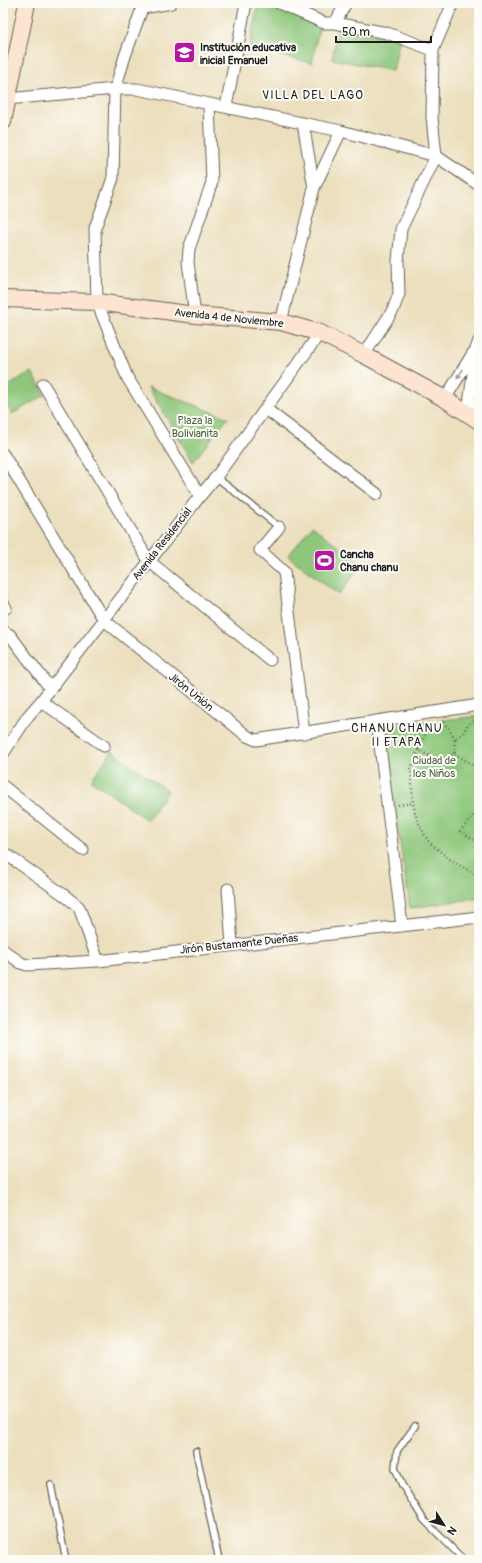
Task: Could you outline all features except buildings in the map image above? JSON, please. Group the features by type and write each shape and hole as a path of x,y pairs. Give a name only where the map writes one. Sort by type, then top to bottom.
{"street":[{"path":"3,122 27,3"},
{"path":"171,3 143,6 115,89 113,178 95,228 97,302 127,377 200,496"},
{"path":"226,107 246,3"},
{"path":"279,3 324,23 335,23 387,33 433,50"},
{"path":"335,23 346,3"},
{"path":"364,355 393,310 399,294 398,261 401,229 436,156 432,117 433,50 453,3"},
{"path":"7,99 115,89 137,89 341,131 436,156 479,185"},
{"path":"195,315 188,262 189,250 212,182 209,104"},
{"path":"303,123 314,188"},
{"path":"281,322 314,188 341,131"},
{"name":"Avenida 4 de Noviembre","path":"3,299 97,302 195,315 281,322 320,333 445,398 473,417"},
{"name":"Avenida Residencial","path":"3,754 28,716 216,477 320,333"},
{"path":"445,398 477,345"},
{"path":"473,417 477,345"},
{"path":"43,384 149,561 270,660"},
{"path":"266,409 377,494"},
{"name":"Jirón Unión","path":"3,454 104,620 247,736 256,740 479,705"},
{"path":"279,527 260,550 284,572 304,733"},
{"path":"3,631 10,635 50,688"},
{"path":"41,701 104,746"},
{"path":"377,721 402,926"},
{"path":"3,786 83,850"},
{"path":"3,852 79,907 98,960"},
{"path":"228,889 232,945"},
{"name":"Jirón Bustamante Dueñas","path":"3,950 21,963 27,965 98,960 479,918"}],"lane":[{"path":"216,477 279,527"},
{"path":"415,1426 397,1451 395,1468 402,1485 424,1520 464,1560"},
{"path":"196,1451 219,1560"},
{"path":"51,1485 66,1560"}],"path":[{"path":"438,717 448,727 455,739 454,754"},
{"path":"455,739 463,734 468,724 479,718"},
{"path":"434,722 426,733 411,769 413,803 417,820 428,841 449,859 479,874"},
{"path":"418,750 434,758 445,759 454,754"},
{"path":"454,754 479,769"},
{"path":"394,805 413,803"},
{"path":"479,810 460,831 479,843"}],"green space":[{"path":"258,3 269,3 321,18 312,63 249,48"},
{"path":"340,19 401,32 393,71 332,59"},
{"path":"32,372 45,395 12,414 3,398 3,389"},
{"name":"Plaza la Bolivianita","path":"148,387 228,418 193,462"},
{"name":"Cancha Chanu chanu","path":"312,526 362,564 339,595 288,556"},
{"name":"Ciudad de los Niños","path":"479,716 479,898 410,908 382,727"},
{"path":"112,751 168,791 147,820 91,780"}],"place":[{"name":"Institución educativa inicial Emanuel","path":"185,53"},
{"name":"Cancha Chanu chanu","path":"325,560"}],"district":[{"name":"VILLA DEL LAGO","path":"313,95"},
{"name":"CHANU CHANU II ETAPA","path":"397,735"}]}
